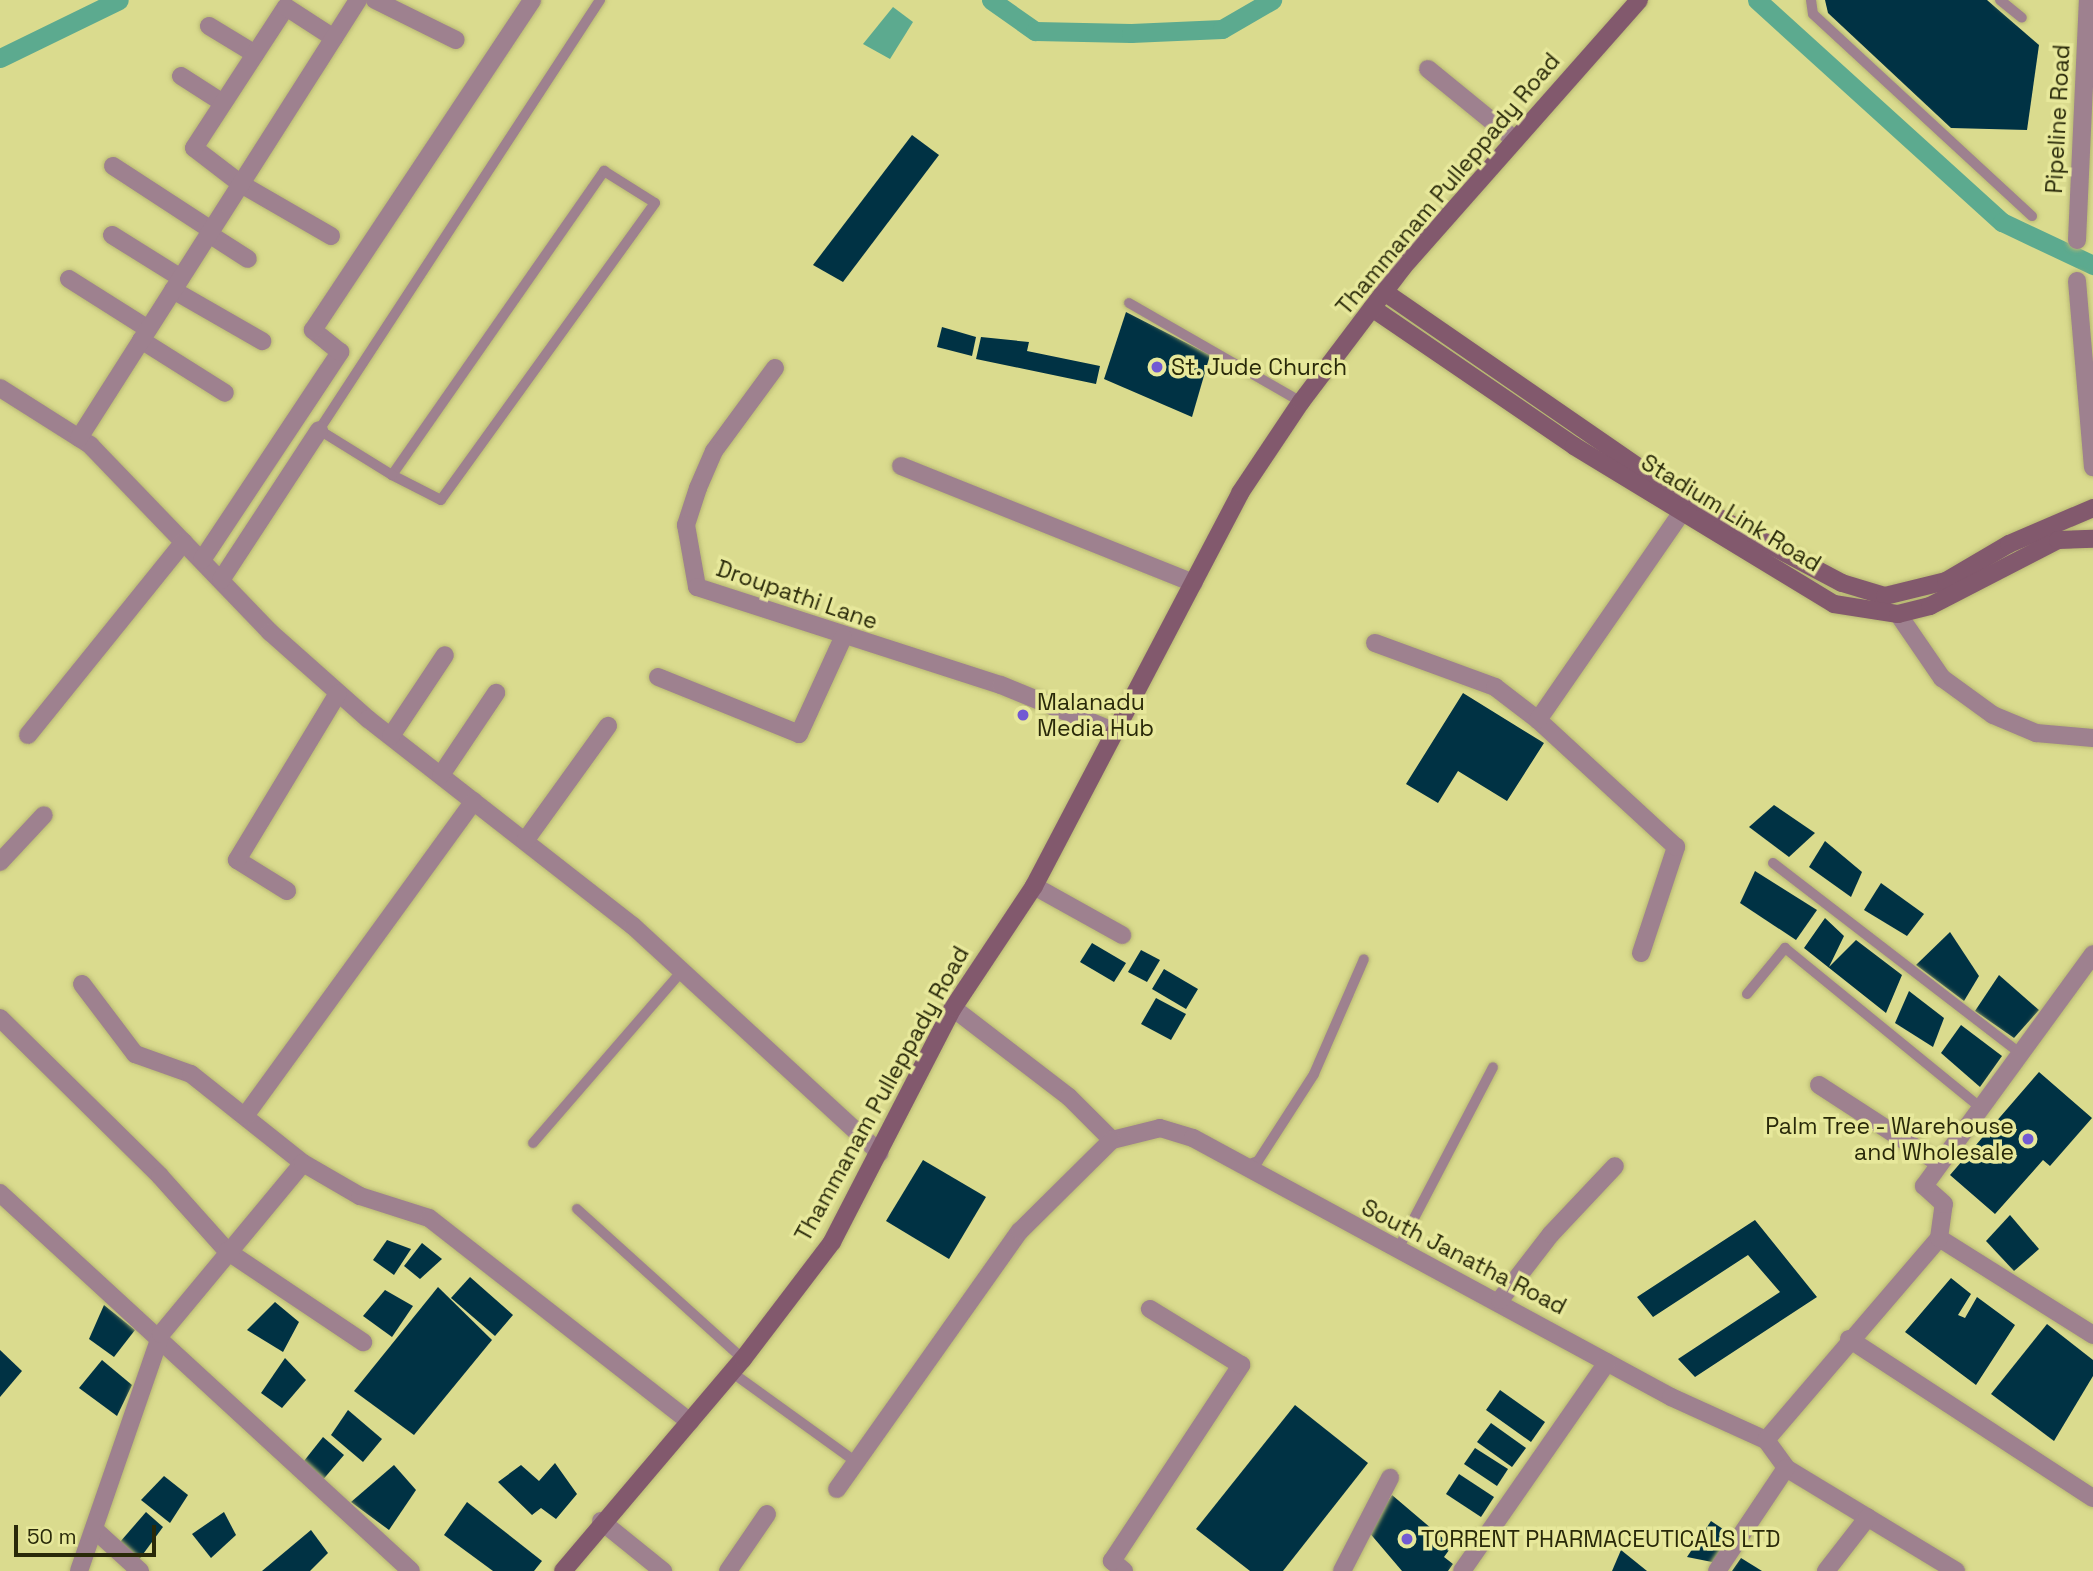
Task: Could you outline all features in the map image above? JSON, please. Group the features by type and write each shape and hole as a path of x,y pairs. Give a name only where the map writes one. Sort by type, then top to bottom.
{"main road":[{"name":"Thammanam Pulleppady Road","path":"563,1571 601,1521 737,1365 832,1242 953,1008 1034,886 1112,731 1240,493 1301,402 1383,291 1637,1"},
{"name":"Stadium Link Road","path":"1383,291 1686,507 1843,583 1885,596 1946,581 2009,544 2093,508"},
{"name":"Stadium Link Road","path":"1371,308 1834,604 1865,614 1898,614 1930,606 2058,540 2093,539"}],"street":[{"path":"79,438 358,0"},
{"path":"375,0 457,40"},
{"path":"202,560 340,352 313,330 532,0"},
{"name":"Pipeline Road","path":"2077,240 2088,0"},
{"path":"331,236 240,184 194,148 255,54 281,3 334,38"},
{"path":"209,26 255,54"},
{"path":"1428,69 1515,140"},
{"path":"181,76 223,103"},
{"path":"113,166 248,260"},
{"path":"112,235 177,284 262,341"},
{"path":"69,279 225,393"},
{"path":"2077,281 2093,467"},
{"name":"Droupathi Lane","path":"775,368 714,451 698,488 686,525 696,587 843,638 1002,685 1112,731"},
{"path":"1,391 79,438 338,693 525,841 682,971 880,1153"},
{"path":"221,580 319,430"},
{"path":"901,466 1193,583"},
{"path":"1538,720 1686,507"},
{"path":"28,736 184,542"},
{"path":"1898,614 1942,678 1993,715 2036,733 2093,738"},
{"path":"658,677 799,734 843,638"},
{"path":"1375,643 1495,687 1538,720 1676,848 1641,953"},
{"path":"391,736 445,655"},
{"path":"287,891 237,860 338,693"},
{"path":"440,775 496,693"},
{"path":"525,841 608,726"},
{"path":"245,1116 474,801"},
{"path":"0,862 44,815"},
{"path":"1034,886 1122,935"},
{"path":"1766,1440 1849,1339 1939,1238 1944,1204 1924,1186 1979,1106 2093,954"},
{"path":"82,984 135,1054 191,1074 303,1163 360,1196 429,1218 690,1422"},
{"path":"837,1489 1020,1231 1112,1140 1069,1097 953,1008"},
{"path":"0,1018 160,1175 226,1251 363,1342"},
{"path":"1819,1085 1939,1163"},
{"name":"South Janatha Road","path":"1112,1140 1160,1128 1245,1166 1398,1249 1500,1300 1607,1362 1766,1440 1786,1468 1956,1571"},
{"path":"79,1571 161,1334 226,1251 303,1163"},
{"path":"1500,1300 1551,1234 1615,1166"},
{"path":"0,1192 161,1334 411,1571"},
{"path":"1939,1238 2093,1335"},
{"path":"1124,1571 1112,1562 1241,1365 1150,1308"},
{"path":"1849,1339 2093,1498"},
{"path":"1462,1571 1607,1362"},
{"path":"1717,1571 1786,1468"},
{"path":"1342,1571 1390,1478"},
{"path":"728,1571 767,1514"},
{"path":"1826,1571 1868,1517"},
{"path":"601,1521 663,1571"},
{"path":"95,1530 140,1571"}],"lane":[{"path":"392,475 604,171 655,203 441,500 392,475 319,430 600,0"},
{"path":"1811,0 1813,14 2032,216"},
{"path":"2000,0 2022,18"},
{"path":"1129,303 1301,402"},
{"path":"1773,863 2020,1053"},
{"path":"1747,994 1785,948 1979,1106"},
{"path":"1245,1166 1258,1161 1314,1074 1364,959"},
{"path":"534,1143 682,971"},
{"path":"1398,1249 1493,1067"},
{"path":"577,1209 737,1365 856,1462"}],"shaded area":[{"path":"893,7 913,22 890,59 863,44"}],"building":[{"path":"1825,0 1987,0 2039,45 2027,130 1951,128 1828,13"},
{"path":"912,135 939,155 843,282 813,265"},
{"name":"St. Jude Church","path":"1126,312 1210,355 1192,417 1104,379"},
{"path":"942,327 976,337 972,356 937,347"},
{"path":"981,337 1029,342 1027,351 1100,366 1096,384 976,359"},
{"path":"1463,693 1544,743 1507,801 1458,771 1438,803 1406,784"},
{"path":"1774,805 1815,833 1789,857 1749,827"},
{"path":"1825,841 1862,872 1851,897 1809,867"},
{"path":"1755,871 1817,910 1796,940 1740,903"},
{"path":"1881,883 1924,914 1907,936 1864,910"},
{"path":"1825,918 1844,936 1829,967 1856,940 1902,975 1886,1013 1804,948"},
{"path":"1950,932 1979,976 1964,1001 1916,965"},
{"path":"1092,943 1126,963 1114,982 1080,962"},
{"path":"1141,950 1160,960 1147,982 1128,972"},
{"path":"1164,969 1198,989 1186,1009 1152,989"},
{"path":"1999,975 2039,1010 2014,1038 1975,1011"},
{"path":"1909,991 1944,1018 1933,1047 1895,1023"},
{"path":"1156,998 1186,1014 1171,1040 1141,1024"},
{"path":"1961,1025 2002,1056 1980,1087 1941,1053"},
{"name":"Palm Tree - Warehouse and Wholesale","path":"2039,1072 2092,1118 2050,1166 2043,1160 1995,1214 1950,1175"},
{"path":"923,1160 986,1197 949,1259 886,1221"},
{"path":"2010,1215 2039,1249 2014,1271 1986,1241"},
{"path":"1755,1220 1817,1297 1695,1377 1678,1359 1780,1292 1748,1255 1653,1317 1637,1297"},
{"path":"387,1240 411,1249 394,1275 373,1260"},
{"path":"422,1243 442,1259 420,1279 404,1266"},
{"path":"470,1277 513,1315 495,1336 451,1298"},
{"path":"1951,1278 1971,1294 1958,1315 1965,1318 1977,1297 2015,1325 1976,1385 1905,1332"},
{"path":"438,1287 492,1340 414,1435 354,1391"},
{"path":"385,1290 413,1306 392,1337 363,1316"},
{"path":"275,1302 299,1322 283,1352 247,1330"},
{"path":"104,1305 135,1330 114,1357 89,1339"},
{"path":"2047,1324 2093,1360 2093,1376 2054,1441 1991,1394"},
{"path":"0,1350 22,1371 0,1397"},
{"path":"285,1358 306,1380 282,1408 261,1393"},
{"path":"102,1360 132,1385 117,1416 79,1388"},
{"path":"1500,1390 1545,1422 1531,1442 1486,1410"},
{"path":"1295,1405 1368,1463 1283,1571 1250,1571 1196,1529"},
{"path":"348,1410 382,1439 363,1462 331,1435"},
{"path":"1491,1423 1526,1448 1512,1467 1477,1442"},
{"path":"323,1437 344,1455 321,1482 304,1461"},
{"path":"1475,1448 1508,1469 1497,1486 1464,1464"},
{"path":"555,1463 577,1494 556,1519 541,1508 532,1515 498,1482 521,1465 539,1481"},
{"path":"394,1465 416,1490 389,1530 351,1502"},
{"path":"1459,1474 1494,1497 1481,1517 1446,1494"},
{"path":"164,1476 188,1495 170,1523 141,1500"},
{"name":"TORRENT PHARMACEUTICALS LTD","path":"1392,1495 1452,1546 1444,1557 1453,1564 1448,1571 1402,1571 1368,1531"},
{"path":"467,1502 542,1561 534,1571 493,1571 444,1535"},
{"path":"146,1512 163,1527 138,1561 120,1542"},
{"path":"224,1512 236,1535 211,1558 192,1534"},
{"path":"1711,1521 1735,1537 1717,1563 1687,1557"},
{"path":"311,1530 328,1553 310,1571 262,1571"},
{"path":"1621,1550 1647,1571 1612,1571"},
{"path":"1741,1558 1762,1571 1732,1571"}],"waterway":[{"path":"0,58 119,0"},
{"path":"991,0 1035,31 1131,33 1222,29 1272,0"},
{"path":"1757,0 2002,222 2093,265"}],"place":[{"name":"St. Jude Church","path":"1157,367"},
{"name":"Malanadu Media Hub","path":"1023,715"},
{"name":"Palm Tree - Warehouse and Wholesale","path":"2028,1139"},
{"name":"TORRENT PHARMACEUTICALS LTD","path":"1407,1539"}]}
